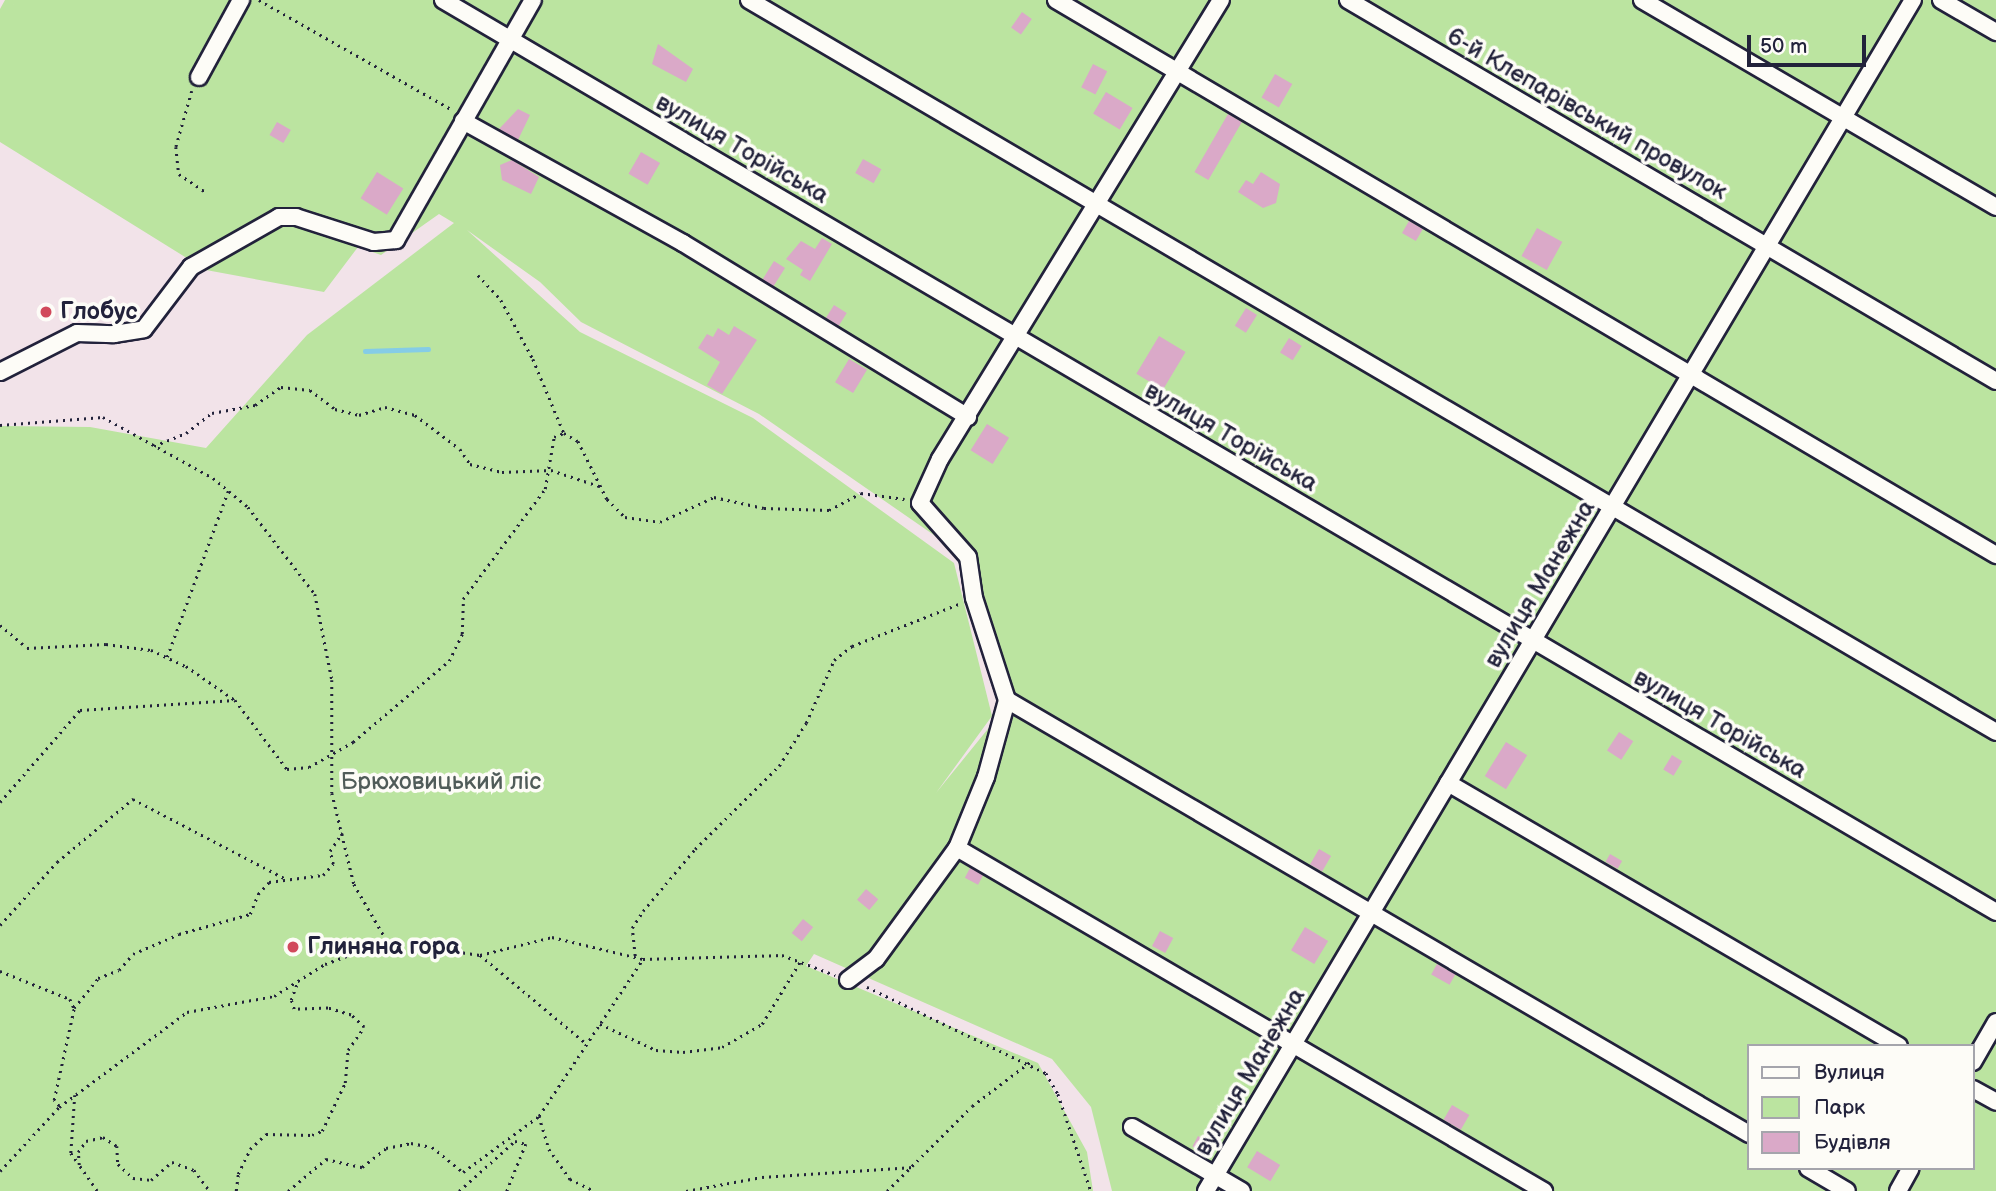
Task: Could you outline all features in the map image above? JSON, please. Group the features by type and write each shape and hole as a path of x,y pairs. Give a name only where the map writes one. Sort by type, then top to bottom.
{"street":[{"path":"199,77 242,0"},
{"name":"вулиця Торійська","path":"443,0 1996,912"},
{"path":"0,372 77,333 114,334 144,328 191,267 279,217 296,217 374,242 392,243 403,231 533,0"},
{"path":"749,0 1610,510 1996,732"},
{"path":"1056,0 1996,555"},
{"path":"848,980 876,960 957,848 986,777 1007,700 974,598 968,557 920,503 940,459 1221,0"},
{"name":"6-й Клепарівський провулок","path":"1348,0 1996,381"},
{"path":"1642,0 1842,120 1996,207"},
{"name":"вулиця Манежна","path":"1206,1191 1913,0"},
{"path":"1941,0 1996,32"},
{"path":"464,119 683,243 968,416"},
{"path":"1007,700 1748,1133"},
{"path":"1448,783 1896,1044"},
{"path":"957,848 1544,1191"},
{"path":"1975,1059 1996,1022"},
{"path":"1975,1090 1996,1102"},
{"path":"1132,1127 1242,1191"},
{"path":"1811,1170 1847,1191"},
{"path":"1898,1191 1910,1170"}],"path":[{"path":"259,0 464,119"},
{"path":"199,77 186,104 176,146 179,174 206,193"},
{"path":"478,275 501,300 533,359 564,433 578,441 600,486 625,517 660,522 714,497 764,508 829,510 861,493 920,503"},
{"path":"154,446 186,433 212,413 256,405 281,387 310,390 335,409 359,415 385,407 415,415 460,449 470,464 502,471 551,470 600,486"},
{"path":"0,425 103,417 228,491 248,506 315,594 332,680 332,793 354,884 387,941"},
{"path":"0,625 27,648 106,644 151,650 167,657 235,700 286,769 309,767 332,757 449,661 462,634 463,599 487,561 522,524 545,489 551,470 554,437 564,433"},
{"path":"167,657 228,491"},
{"path":"635,957 632,928 643,911 695,849 779,766 806,723 834,660 852,646 974,598"},
{"path":"0,802 80,710 235,700"},
{"path":"0,925 57,862 133,799 286,879"},
{"path":"59,1107 54,1100 74,1009 98,978 119,970 133,954 178,934 250,915 258,894 269,883 323,875 333,864 330,851 342,833"},
{"path":"0,1171 59,1107 187,1012 274,996 325,964 387,941 480,955 552,937 643,959 782,955 848,980 1030,1062 1046,1073 1058,1094 1091,1191"},
{"path":"480,955 587,1044"},
{"path":"288,1191 326,1159 362,1167 386,1148 411,1143 432,1146 463,1172 539,1116 643,959"},
{"path":"600,1024 656,1050 684,1052 722,1047 762,1024 800,962"},
{"path":"0,971 70,999 74,1009"},
{"path":"236,1191 238,1174 250,1149 266,1134 312,1135 322,1131 345,1083 348,1050 364,1027 351,1015 328,1008 294,1009 291,1000 298,981"},
{"path":"887,1191 914,1167 972,1106 1030,1062"},
{"path":"75,1095 71,1153 97,1191"},
{"path":"539,1116 549,1149 570,1179 595,1191"},
{"path":"79,1164 78,1152 86,1141 103,1137 117,1146 118,1164 133,1178 151,1180 172,1163 194,1170 210,1191"},
{"path":"459,1191 515,1141 526,1144 507,1191"},
{"path":"686,1191 762,1177 914,1167"}],"green space":[{"name":"Брюховицький ліс","path":"5,0 1996,0 1996,1191 1112,1191 1091,1107 1052,1059 814,954 806,966 1038,1063 1087,1152 1093,1191 0,1191 0,426 90,427 206,448 307,335 454,223 439,214 381,255 358,247 324,292 206,270 0,142 0,9","holes":["467,230 540,282 581,322 759,414 957,551 1000,714 936,793 992,716 954,563 753,418 580,332"]}],"building":[{"path":"1022,12 1032,19 1021,34 1011,28"},
{"path":"658,44 693,69 686,82 652,64"},
{"path":"1093,64 1107,71 1095,94 1081,87"},
{"path":"1275,74 1292,84 1279,107 1262,97"},
{"path":"1106,92 1133,108 1120,129 1093,113"},
{"path":"518,109 530,115 518,140 499,129"},
{"path":"1228,114 1242,122 1208,180 1194,172"},
{"path":"277,122 291,130 283,143 270,135"},
{"path":"641,152 660,163 648,185 628,174"},
{"path":"863,159 881,169 874,183 855,173"},
{"path":"512,160 539,177 531,194 502,180 500,165"},
{"path":"377,172 403,188 387,215 361,198"},
{"path":"1261,172 1280,184 1276,203 1263,208 1238,192 1246,180 1253,184"},
{"path":"1409,221 1423,229 1416,241 1402,233"},
{"path":"1537,228 1562,242 1547,270 1521,256"},
{"path":"822,238 832,244 810,281 800,275 803,270 786,259 801,241 815,249"},
{"path":"774,261 785,268 773,287 762,280"},
{"path":"834,305 847,313 839,326 826,318"},
{"path":"1246,308 1257,315 1246,333 1235,326"},
{"path":"734,326 757,340 722,394 707,385 720,362 698,348 707,334 713,337 718,328 729,335"},
{"path":"1159,336 1186,352 1163,390 1136,374"},
{"path":"1289,338 1302,346 1293,360 1280,352"},
{"path":"849,359 867,370 853,393 835,382"},
{"path":"987,424 1009,438 993,464 971,450"},
{"path":"1619,732 1633,741 1621,760 1607,750"},
{"path":"1506,742 1527,755 1506,789 1485,776"},
{"path":"1672,755 1682,761 1674,776 1663,770"},
{"path":"1319,849 1331,856 1322,872 1310,865"},
{"path":"1610,854 1622,861 1618,869 1606,862"},
{"path":"970,868 983,875 978,885 965,878"},
{"path":"866,889 878,899 869,910 857,900"},
{"path":"803,919 813,927 802,941 792,933"},
{"path":"1305,927 1328,941 1314,964 1291,950"},
{"path":"1160,931 1173,938 1165,953 1152,946"},
{"path":"1437,964 1455,974 1450,985 1431,974"},
{"path":"1452,1105 1469,1115 1461,1130 1444,1120"},
{"path":"1198,1136 1211,1143 1206,1154 1192,1147"},
{"path":"1257,1151 1280,1165 1270,1181 1247,1167"}],"waterway":[{"path":"365,351 428,349"}],"place":[{"name":"Глобус","path":"46,312"},
{"name":"Глиняна гора","path":"293,947"}]}
